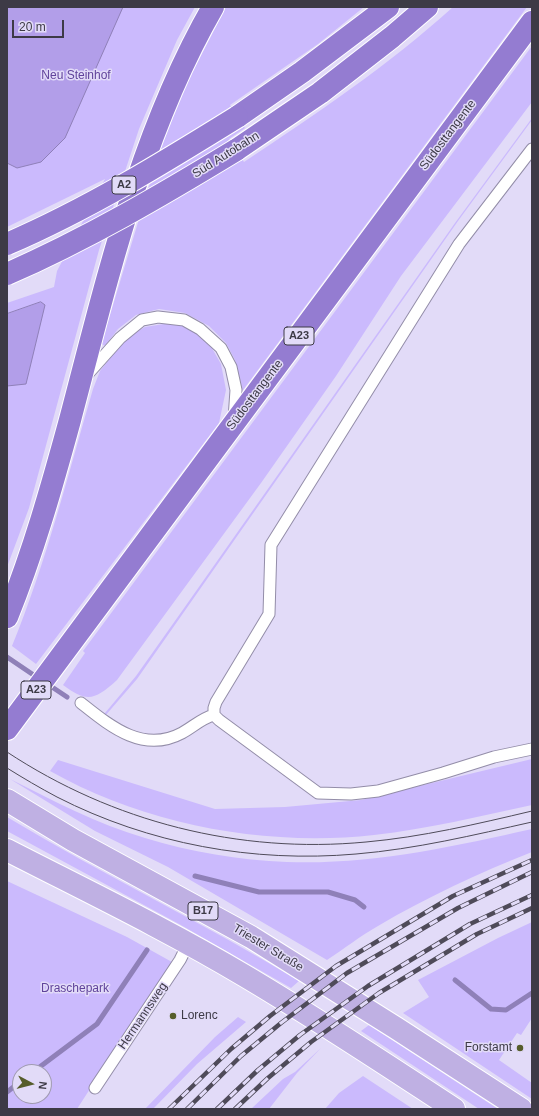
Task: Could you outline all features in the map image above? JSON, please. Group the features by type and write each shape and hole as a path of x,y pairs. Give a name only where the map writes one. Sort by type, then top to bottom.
{"highway":[{"path":"9,614 44,512 124,221 144,160 165,106 183,66 213,7"},
{"name":"A2","path":"7,244 92,202 167,161 237,117 302,72 388,7"},
{"name":"Süd Autobahn","path":"7,274 101,228 171,190 236,150 320,93 428,7"},
{"name":"Südosttangente","path":"7,729 532,22"}],"main road":[{"name":"Triester Straße","path":"7,800 73,840 251,937 521,1109"},
{"path":"7,850 188,944 245,976 363,1049 454,1109"}],"lane":[{"path":"214,715 216,702 269,614 271,545 459,244 532,148"},
{"path":"79,384 120,338 142,320 158,317 184,320 200,329 221,348 231,368 236,390 234,423"},
{"path":"81,703 113,727 127,735 146,740 167,738 181,734 207,716 214,715 318,793 351,794 378,791 494,757 532,749"},
{"name":"Hermannsweg","path":"95,1088 180,960 188,944"}],"green space":[{"name":"Neu Steinhof","path":"7,7 195,7 177,40 139,129 99,250 29,508 7,567 7,303 54,287 57,271 105,179 7,227"},
{"path":"226,7 364,7 318,44 230,105 245,128 229,139 244,162 378,69 453,7 527,7 243,390 241,389 235,360 226,343 209,326 185,313 159,309 136,315 118,329 105,346 102,344 160,150 187,83"},
{"path":"532,46 532,102 401,276 336,376 261,483 117,680 103,692 91,697 78,695 71,691 63,685 85,653 83,651"},
{"path":"532,118 458,221 137,679 105,716 105,713 136,676 455,223"},
{"path":"170,323 192,328 209,343 221,364 226,390 219,423 36,664 12,646 46,551 93,389 100,371 126,338 145,327"},
{"path":"532,759 532,805 414,829 374,835 333,838 291,838 207,828 166,818 126,805 87,790 50,771 58,760 215,809 285,807 361,800"},
{"path":"10,779 76,812 127,832 162,843 233,857 287,862 349,861 380,858 441,848 532,829 532,852 492,868 415,905 358,938 327,960 168,867 95,831"},
{"path":"7,817 80,859 227,939 299,981 291,988 179,924 7,831"},
{"name":"Draschepark","path":"7,881 127,937 172,962 77,1109 7,1109"},
{"path":"532,922 532,1018 521,1035 517,1033 499,1060 532,1083 532,1099 403,1013 429,997 418,980"},
{"path":"238,1017 246,1022 197,1064 153,1109 145,1109 215,1037"},
{"path":"369,1025 498,1109 479,1109 361,1031"},
{"path":"321,1048 297,1073 269,1109 251,1109 283,1079 295,1072"},
{"path":"363,1076 413,1109 325,1109 339,1093"}],"shaded area":[{"path":"7,7 123,7 65,138 41,162 17,168 7,163"},
{"path":"41,302 45,305 26,384 7,386 7,314"}],"waterway":[{"path":"7,657 38,678"},
{"path":"46,683 67,697"},
{"path":"195,876 259,892 328,892 355,900 364,907"},
{"path":"44,1064 97,1024 147,950"},
{"path":"455,980 491,1009 506,1010 532,993"},
{"path":"7,1092 12,1088"}],"tram line":[{"path":"7,752 48,776 90,797 134,814 179,828 225,837 271,843 318,844 387,840 449,830 532,811"},
{"path":"7,768 57,797 128,827 165,838 240,852 279,856 317,856 378,852 445,841 532,822"}],"railway":[{"path":"169,1109 231,1049 270,1016 336,966 453,896 532,860"},
{"path":"187,1109 241,1056 281,1023 347,973 458,908 532,872"},
{"path":"217,1109 258,1070 300,1035 368,986 470,924 532,895"},
{"path":"235,1109 268,1078 311,1042 379,993 477,934 532,908"}],"place":[{"name":"Lorenc","path":"173,1016"},
{"name":"Forstamt","path":"520,1048"}]}
